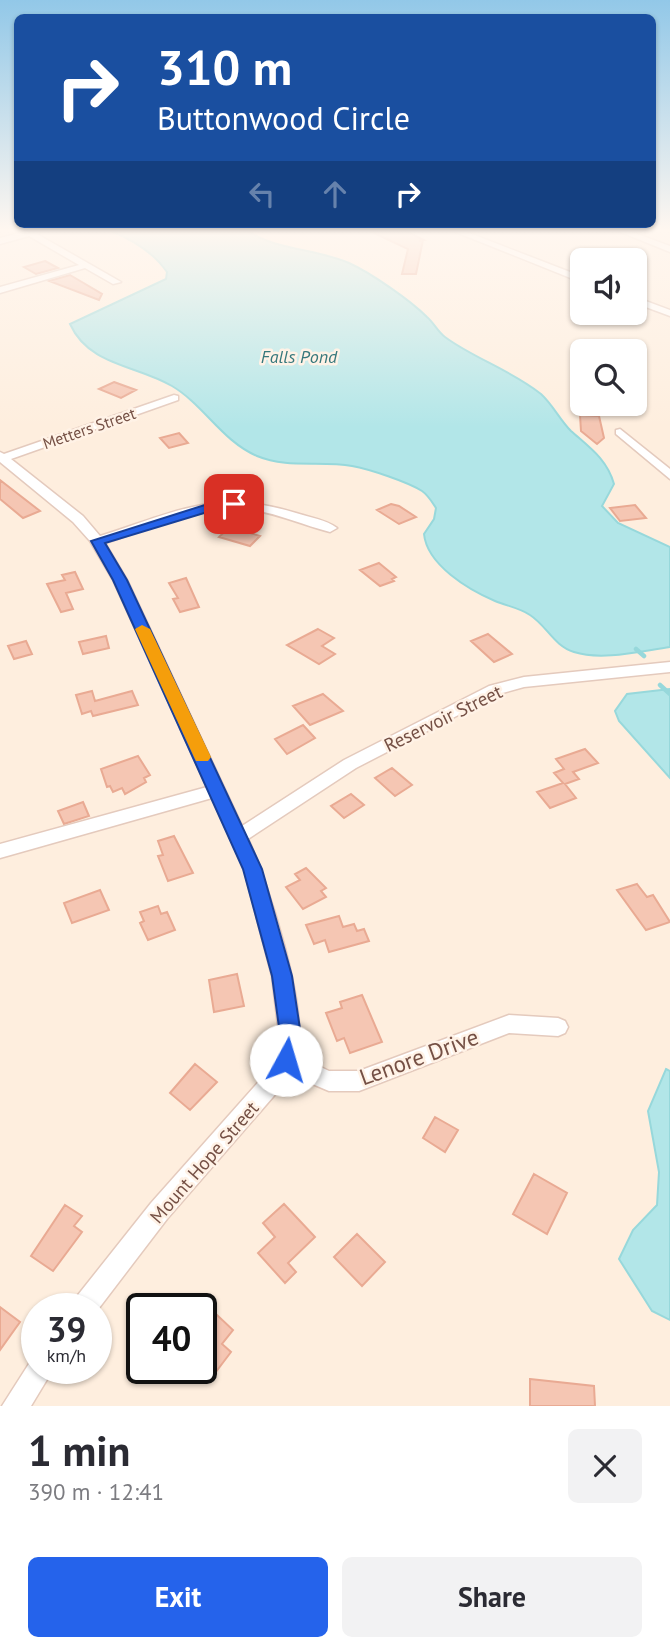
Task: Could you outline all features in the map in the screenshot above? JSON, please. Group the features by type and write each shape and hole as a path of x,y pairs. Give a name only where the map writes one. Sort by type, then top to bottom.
{"street":[{"path":"647,304 670,313"},
{"name":"Metters Street","path":"1,457 174,398"},
{"path":"620,432 670,475"},
{"name":"Mount Hope Street","path":"1,457 78,519 97,541 120,580 253,869 282,976 291,1042 286,1060 261,1097 159,1211 95,1293"},
{"path":"97,541 213,506 234,504 256,507 330,528"},
{"name":"Reservoir Street","path":"240,836 350,764 494,690 524,682 670,667"},
{"path":"0,851 218,790"},
{"name":"Lenore Drive","path":"286,1060 314,1077 335,1084 359,1080 509,1024 558,1027"},
{"path":"15,1406 30,1384"}],"water":[{"name":"Falls Pond","path":"128,297 403,297 443,335 541,394 567,427 597,454 607,467 614,484 602,506 618,523 670,547 670,647 597,656 567,649 530,615 473,590 441,566 427,545 424,534 434,519 436,508 422,491 388,476 352,466 281,462 257,456 233,441 194,403 172,386 101,357 78,338 70,324"},
{"path":"670,689 670,778 619,721 615,711 627,694"},
{"path":"666,1069 670,1071 670,1320 652,1311 619,1259 633,1230 657,1205 659,1172 648,1111"}],"building":[{"path":"114,382 136,390 121,398 99,389"},
{"path":"580,416 599,416 604,438 597,444 581,431"},
{"path":"179,433 188,443 169,448 160,438"},
{"path":"0,480 40,511 23,518 0,499"},
{"path":"391,504 416,517 399,524 377,510"},
{"path":"635,505 646,518 620,521 610,508"},
{"path":"230,527 260,536 250,546 219,537"},
{"path":"379,563 396,577 392,579 394,581 380,586 360,570"},
{"path":"75,572 83,589 66,593 73,609 61,612 47,584 65,580 62,575"},
{"path":"186,578 199,607 180,612 173,599 178,598 169,583"},
{"path":"318,629 334,638 322,646 335,654 319,664 287,645"},
{"path":"488,634 512,654 494,662 471,641"},
{"path":"106,636 109,648 83,654 79,642"},
{"path":"26,641 32,654 14,659 8,646"},
{"path":"92,691 95,701 132,691 138,705 93,716 91,711 82,714 76,695"},
{"path":"323,694 343,711 310,725 293,706"},
{"path":"303,725 315,738 287,754 275,739"},
{"path":"585,749 598,763 573,772 579,779 565,784 576,798 550,808 537,792 563,783 554,773 564,769 556,759"},
{"path":"138,756 150,775 144,778 146,782 125,794 122,788 113,792 110,786 107,787 101,769"},
{"path":"392,768 412,785 395,796 375,778"},
{"path":"351,794 364,805 344,818 331,806"},
{"path":"83,802 89,816 64,824 58,811"},
{"path":"174,836 193,873 168,881 158,856 163,855 158,841"},
{"path":"306,868 326,888 321,891 326,897 303,909 286,887 300,880 295,874"},
{"path":"637,884 647,897 653,895 670,922 646,930 617,890"},
{"path":"100,890 109,910 72,923 64,903"},
{"path":"158,906 161,914 167,912 175,930 148,940 140,923 144,921 140,912"},
{"path":"339,916 343,927 354,924 357,931 364,929 369,941 329,952 325,940 314,944 306,925"},
{"path":"237,974 244,1006 214,1012 209,980"},
{"path":"362,995 382,1042 350,1053 344,1038 337,1041 326,1013 342,1008 340,1002"},
{"path":"195,1064 217,1082 190,1110 170,1093"},
{"path":"435,1117 458,1130 445,1152 423,1138"},
{"path":"534,1174 567,1193 547,1234 513,1214"},
{"path":"284,1204 315,1237 288,1263 296,1272 285,1283 258,1253 275,1237 263,1223"},
{"path":"65,1205 82,1216 74,1226 82,1232 53,1271 31,1256"},
{"path":"357,1234 385,1262 362,1286 334,1257"},
{"path":"0,1307 20,1322 0,1350"},
{"path":"217,1315 233,1330 222,1344 231,1352 217,1370"},
{"path":"530,1379 594,1386 595,1406 530,1406"}],"waterway":[{"path":"636,649 644,656"},
{"path":"660,685 670,694"}],"slow traffic":[{"path":"142,629 202,757"}],"route":[{"path":"234,504 213,506 97,541 120,580 253,869 282,976 291,1042 286,1060"}]}
